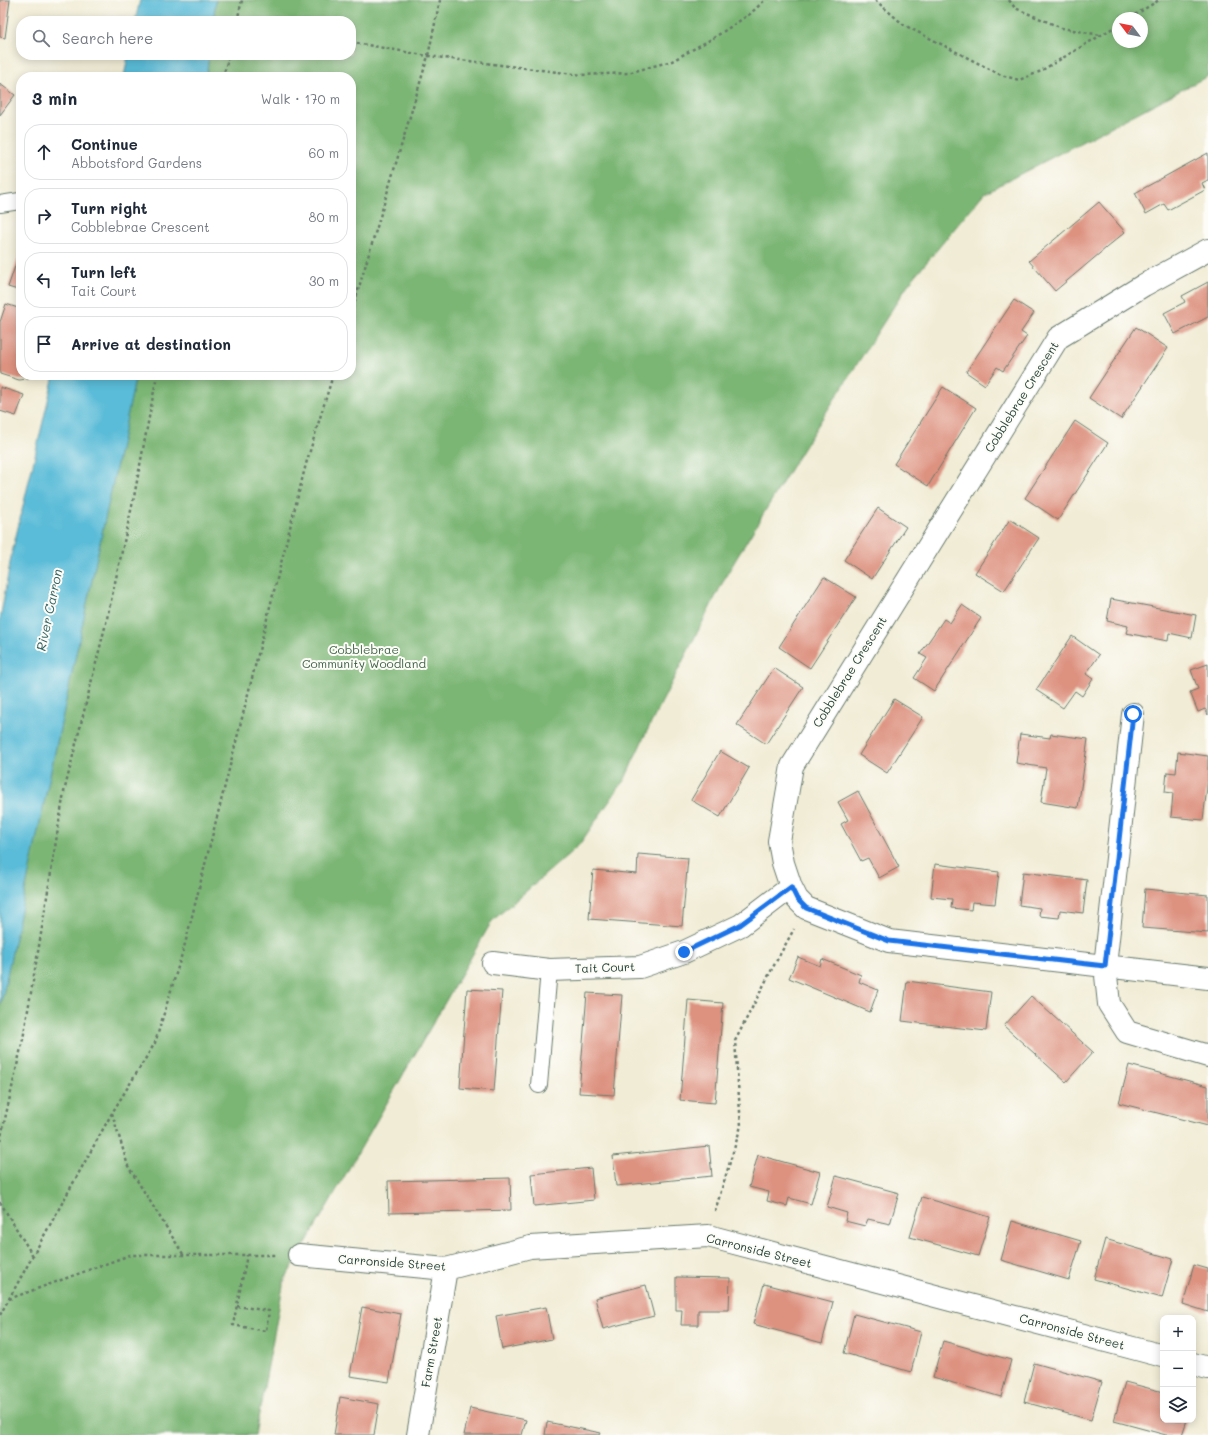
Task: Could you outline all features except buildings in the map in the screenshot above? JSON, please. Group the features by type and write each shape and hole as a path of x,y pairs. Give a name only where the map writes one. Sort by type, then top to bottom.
{"street":[{"name":"Cobblebrae Crescent","path":"806,908 797,899 791,887 783,862 779,841 792,766 1058,338 1144,285 1208,250"},
{"path":"1133,714 1105,966 1109,1004 1127,1032 1208,1056"},
{"name":"Tait Court","path":"493,963 549,970 640,967 684,952 740,925 791,887"},
{"path":"806,908 889,941 1208,978"},
{"name":"Carronside Street","path":"299,1255 446,1269 530,1247 708,1236 1160,1355"},
{"name":"Farm Street","path":"418,1435 446,1269"},
{"path":"1196,1365 1208,1368"}],"lane":[{"path":"0,204 16,202"},
{"path":"539,1085 549,970"}],"path":[{"path":"238,16 242,0"},
{"path":"356,297 428,56 440,0"},
{"path":"356,43 428,56 582,75 628,73 672,61 715,37 750,14 765,0"},
{"path":"875,0 904,25 1001,75 1019,80 1039,72 1112,28"},
{"path":"1009,0 1015,8 1062,28 1100,35"},
{"path":"1140,12 1159,0"},
{"path":"224,72 228,60"},
{"path":"0,1141 23,1039 64,792 106,623 132,505 156,380"},
{"path":"0,1315 112,1113 155,1043 180,959 306,464 331,380"},
{"path":"708,1236 741,1126 735,1041 772,969 806,908"},
{"path":"112,1113 128,1166 183,1255"},
{"path":"0,1202 33,1256"},
{"path":"9,1299 130,1255 299,1255"},
{"path":"237,1306 269,1311 266,1331 233,1325 237,1306 248,1255"}],"green space":[{"name":"Cobblebrae Community Woodland","path":"216,0 1208,0 1208,76 984,193 907,286 802,450 727,574 643,739 625,779 579,845 492,921 284,1281 255,1435 0,1435 0,1008 135,380 356,380 356,72 207,72 208,60 356,60 356,16 214,16"}],"water":[{"path":"140,0 216,0 214,16 136,16"},
{"path":"127,60 208,60 207,72 125,72"},
{"name":"River Carron","path":"53,380 135,380 0,1008 0,620 11,557"}],"route":[{"path":"684,952 740,925 791,887 797,899 806,908 889,941 1105,966 1133,714"}]}
